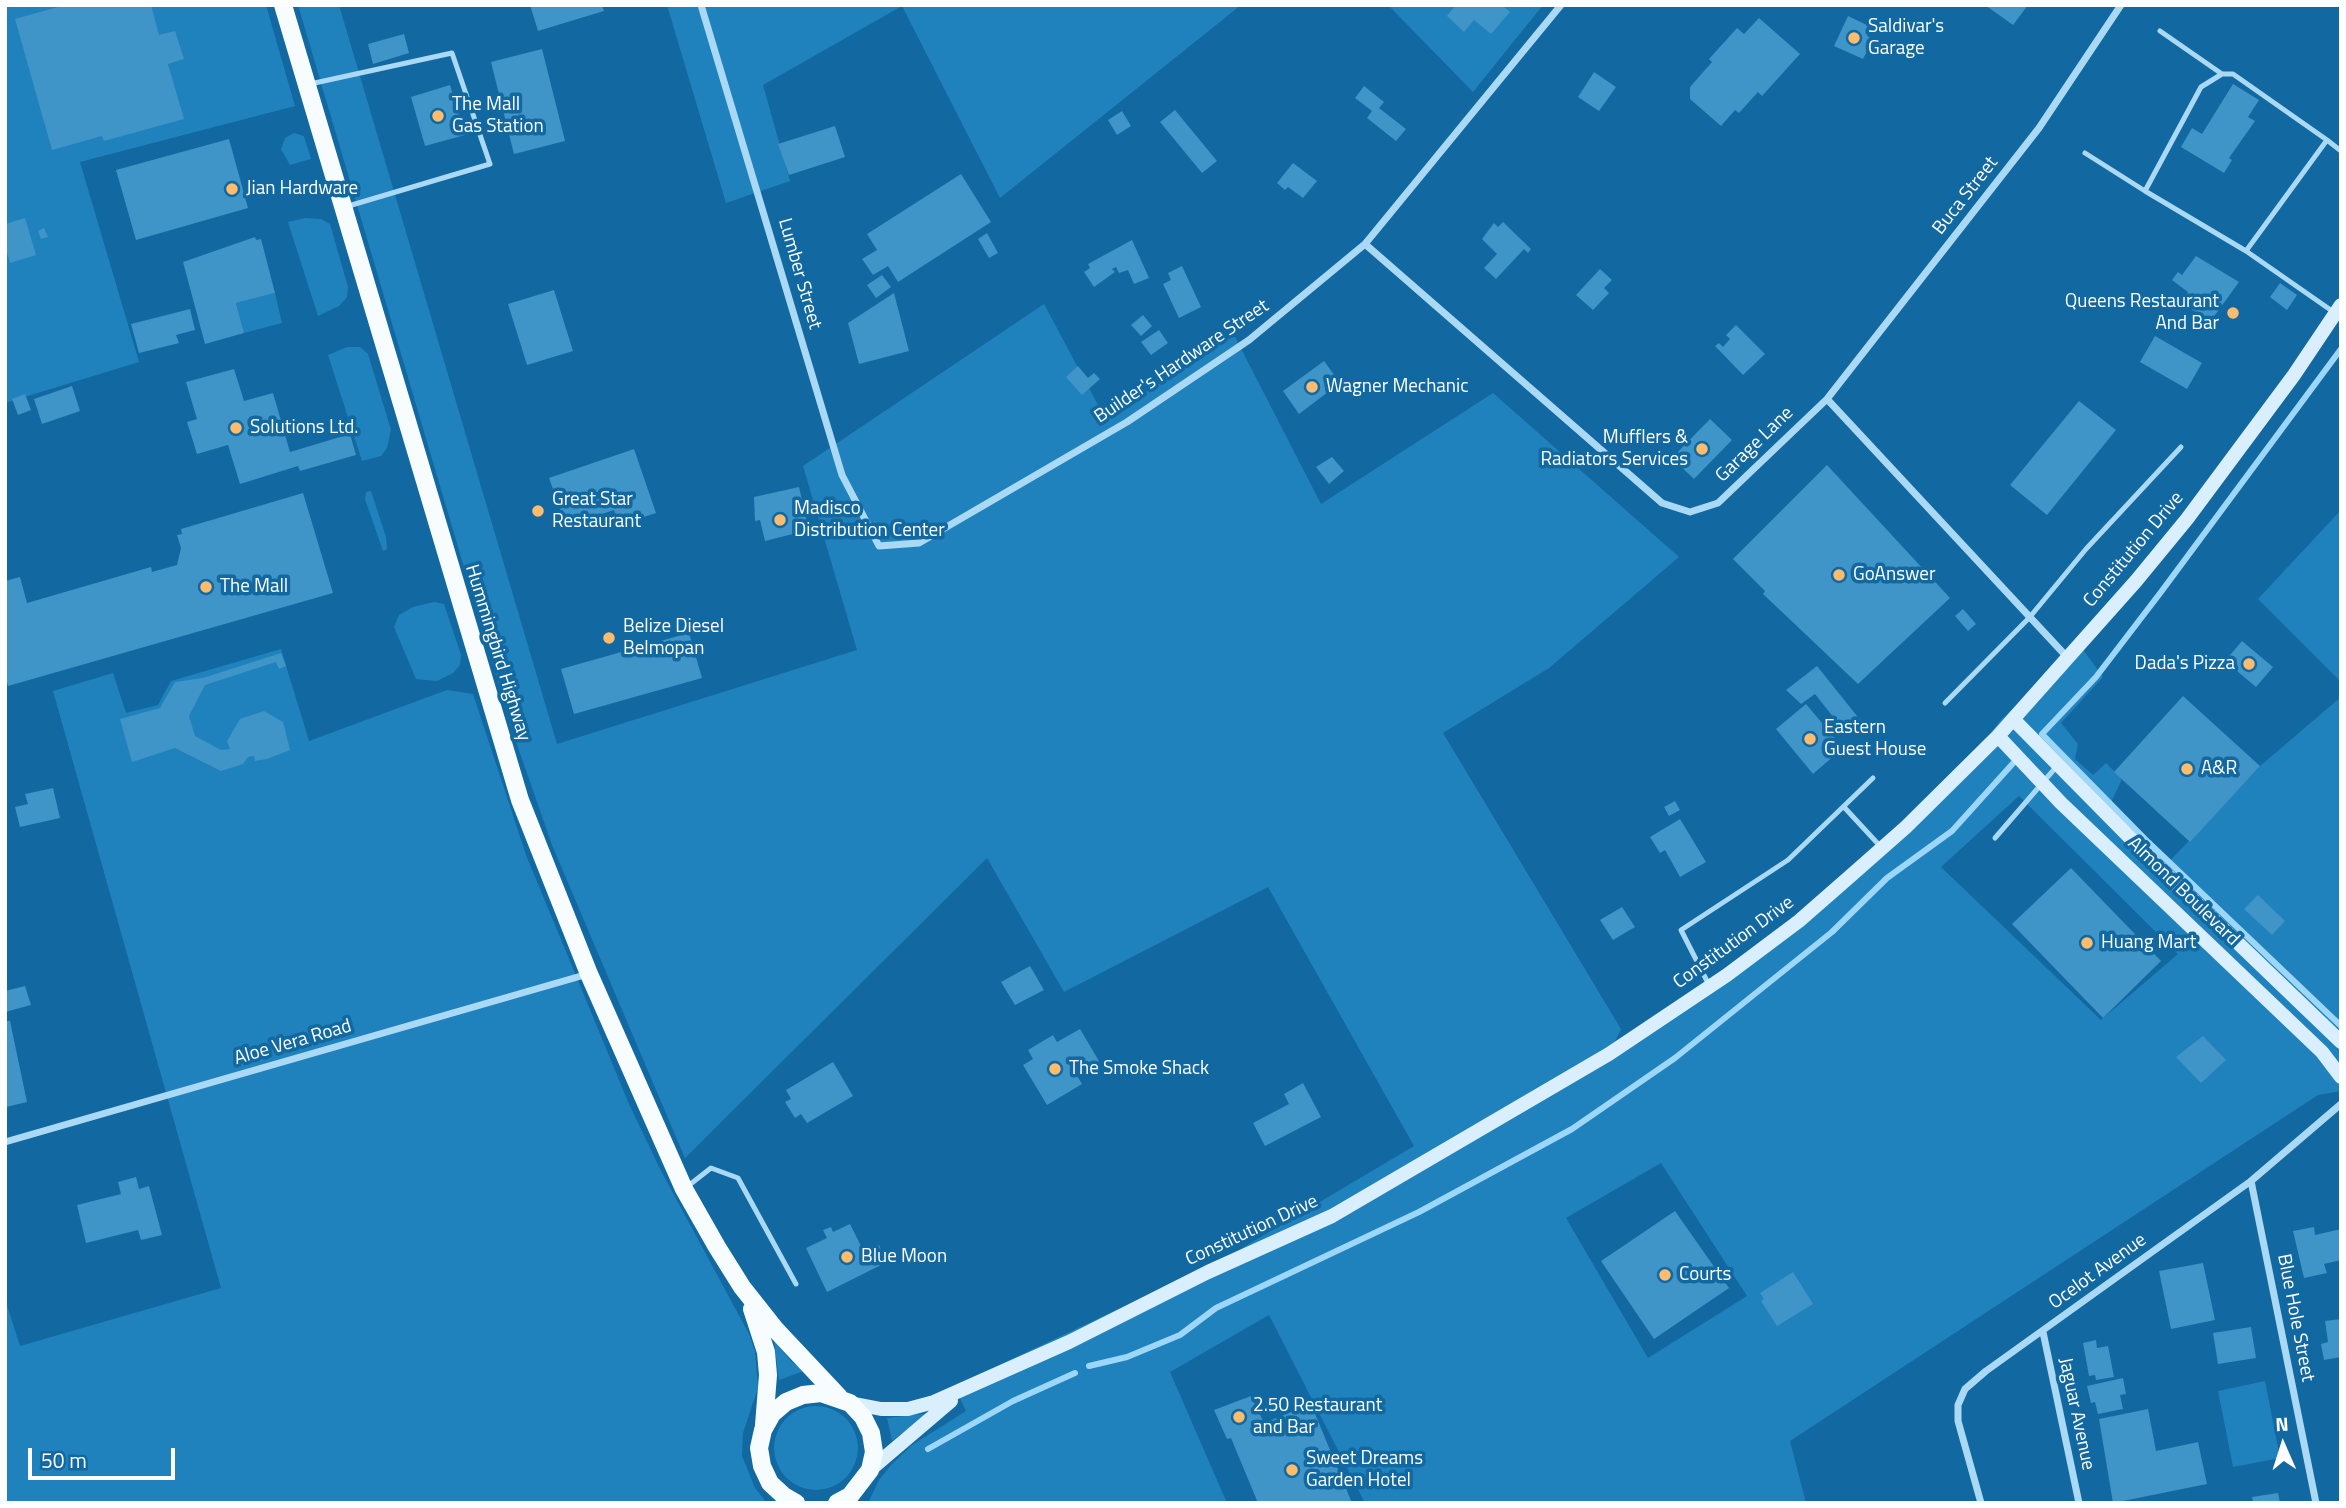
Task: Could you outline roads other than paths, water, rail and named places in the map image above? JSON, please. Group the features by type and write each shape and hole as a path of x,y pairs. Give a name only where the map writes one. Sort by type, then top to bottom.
{"main road":[{"name":"Hummingbird Highway","path":"283,5 520,800 589,974 684,1189 742,1287 793,1350 863,1417 871,1433 874,1452 867,1477"},
{"name":"Constitution Drive","path":"844,1400 881,1409 908,1409 969,1387 1069,1342 1208,1272 1332,1216 1609,1054 1709,986 1798,921 1882,848 1998,736 2187,519 2294,375 2338,309"},
{"name":"Almond Boulevard","path":"2013,719 2164,872 2341,1042"},
{"name":"Almond Boulevard","path":"1998,736 2042,783 2322,1052 2341,1077"},
{"name":"Hummingbird Highway","path":"742,1287 765,1352 768,1399 759,1448 762,1466 770,1483 790,1501"},
{"name":"Constitution Drive","path":"867,1477 914,1430 969,1387"},
{"path":"763,1430 772,1414 786,1402 803,1395 821,1393 844,1400"},
{"path":"837,1503 850,1496 867,1477"},
{"path":"857,1503 867,1477"}],"street":[{"name":"Lumber Street","path":"701,5 842,475 879,546"},
{"name":"Builder's Hardware Street","path":"879,546 919,543 1127,422 1249,340 1365,244 1561,5"},
{"name":"Buca Street","path":"1827,399 2039,128 2120,5"},
{"name":"Garage Lane","path":"1365,244 1662,503 1690,512 1718,503 1827,399"},
{"path":"1827,399 2067,657"},
{"name":"Aloe Vera Road","path":"5,1142 589,974"},
{"name":"Ocelot Avenue","path":"1981,1503 1958,1421 1958,1405 1965,1389 1986,1371 2251,1181 2341,1104"},
{"name":"Blue Hole Street","path":"2251,1181 2316,1503"},
{"name":"Jaguar Avenue","path":"2043,1332 2078,1503"}],"lane":[{"path":"2160,31 2222,74"},
{"path":"307,85 452,53 490,164 342,209"},
{"path":"2146,191 2201,87 2222,74 2234,74 2341,150"},
{"path":"2246,251 2327,141"},
{"path":"2085,153 2338,309"},
{"path":"1945,703 2028,618 2086,549 2181,447"},
{"path":"1995,838 2059,763"},
{"path":"1709,986 1681,930 1787,860 1873,778"},
{"path":"1844,807 1882,848"},
{"path":"684,1189 711,1168 738,1178 796,1284"}],"waterway":[{"path":"2341,349 2096,677 2042,734 2148,842 2341,1026"},
{"path":"1089,1366 1127,1357 1180,1335 1216,1308 1419,1212 1572,1129 1675,1058 1832,932 1887,878 1952,831 2016,760"},
{"path":"928,1449 1013,1401 1075,1373"}],"place":[{"name":"Saldivar's Garage","path":"1854,38"},
{"name":"The Mall Gas Station","path":"438,116"},
{"name":"Jian Hardware","path":"232,189"},
{"name":"Queens Restaurant And Bar","path":"2233,313"},
{"name":"Wagner Mechanic","path":"1312,387"},
{"name":"Solutions Ltd.","path":"236,428"},
{"name":"Mufflers & Radiators Services","path":"1702,449"},
{"name":"Great Star Restaurant","path":"538,511"},
{"name":"Madisco Distribution Center","path":"780,520"},
{"name":"GoAnswer","path":"1839,575"},
{"name":"The Mall","path":"206,587"},
{"name":"Belize Diesel Belmopan","path":"609,638"},
{"name":"Dada's Pizza","path":"2249,664"},
{"name":"Eastern Guest House","path":"1810,739"},
{"name":"A&R","path":"2187,769"},
{"name":"Huang Mart","path":"2087,943"},
{"name":"The Smoke Shack","path":"1055,1069"},
{"name":"Blue Moon","path":"847,1257"},
{"name":"Courts","path":"1665,1275"},
{"name":"2.50 Restaurant and Bar","path":"1239,1417"},
{"name":"Sweet Dreams Garden Hotel","path":"1292,1470"}]}
